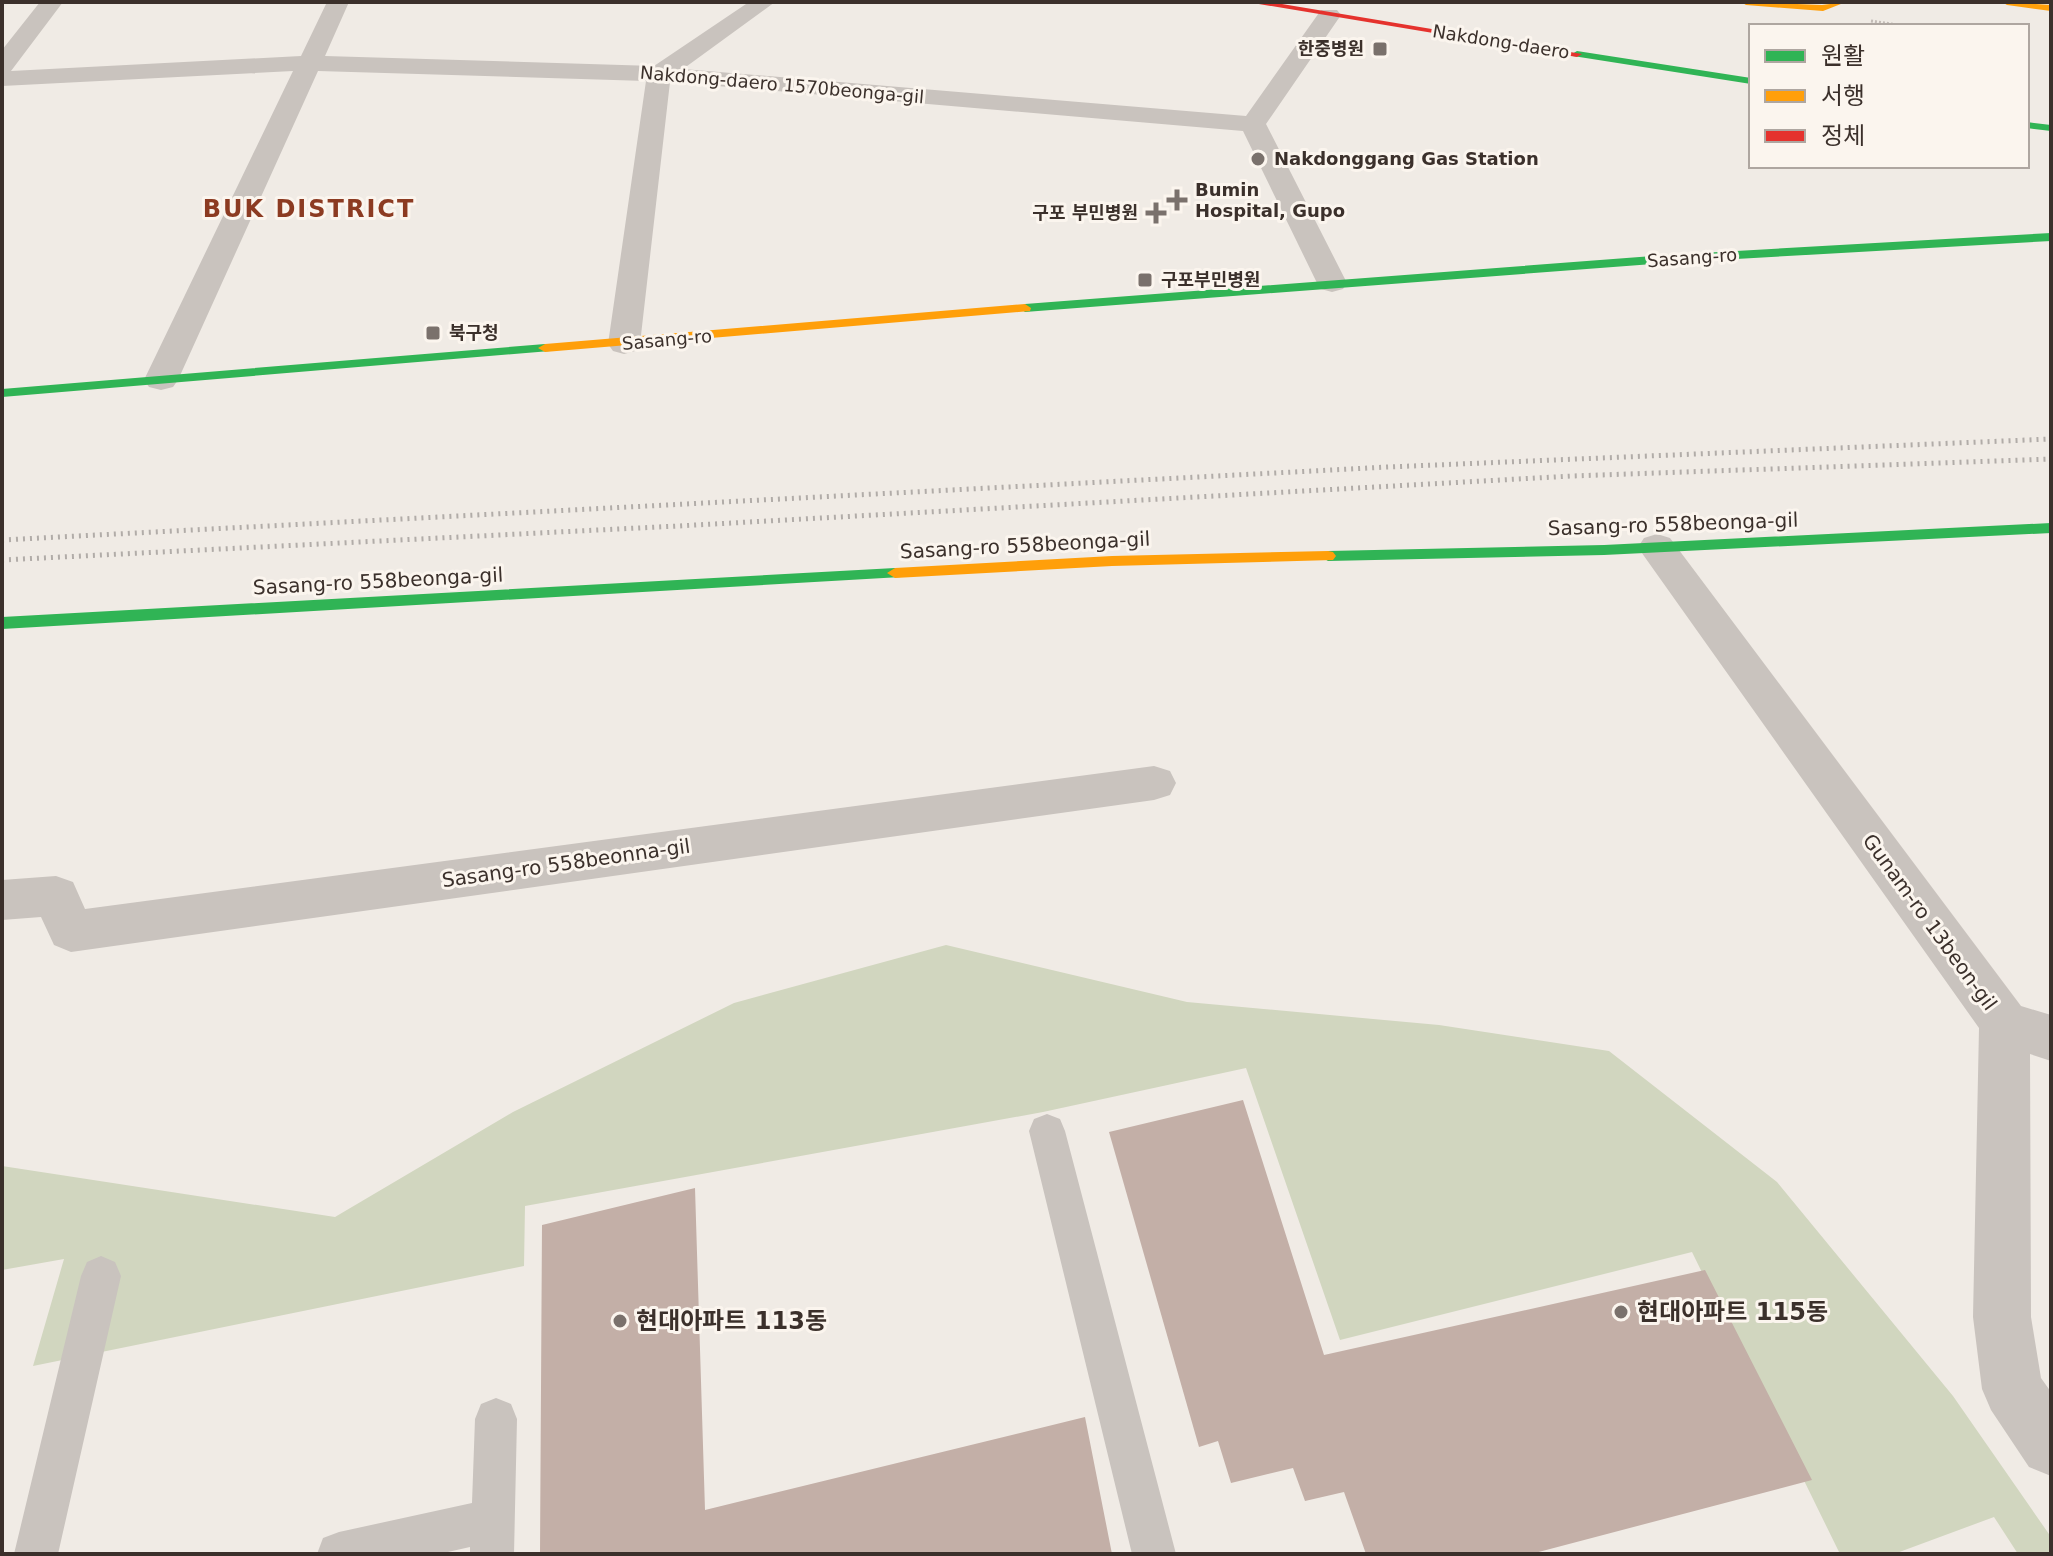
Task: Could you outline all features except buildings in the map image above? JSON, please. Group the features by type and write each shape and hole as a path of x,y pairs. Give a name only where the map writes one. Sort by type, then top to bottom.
{"main road":[{"name":"Nakdong-daero","path":"1252,2 1749,81"},
{"path":"1746,2 1823,8 1841,2"},
{"path":"2007,2 2051,8"},
{"path":"2029,125 2051,128"},
{"name":"Sasang-ro","path":"2,393 624,344 1332,283 1876,245 2051,237"},
{"name":"Sasang-ro 558beonga-gil","path":"2,623 1112,561 1657,547 2051,528"}],"street":[{"path":"2,66 52,2"},
{"path":"161,380 338,2"},
{"path":"624,344 659,74 764,2"},
{"path":"1329,15 1253,124 1332,283"},
{"name":"Nakdong-daero 1570beonga-gil","path":"2,79 309,63 659,74 1253,124"},
{"name":"Gunam-ro 13beon-gil","path":"1657,547 2004,1023 2002,1317 2012,1389 2051,1445"},
{"name":"Sasang-ro 558beonna-gil","path":"2,900 56,896 71,931 1154,783"},
{"path":"2004,1023 2051,1038"}],"lane":[{"path":"1047,1131 1154,1554"},
{"path":"36,1554 101,1276"},
{"path":"339,1554 492,1537 496,1419"}],"green space":[{"path":"946,945 1187,1002 1439,1025 1609,1051 1777,1182 1953,1396 2051,1537 2051,1554 2018,1554 1994,1517 1894,1554 1840,1554 1692,1252 1340,1340 1246,1068 1043,1112 525,1206 524,1266 33,1366 64,1259 2,1270 2,1166 335,1217 513,1112 734,1003"}],"railway":[{"path":"2,540 1388,467 2051,439"},
{"path":"2,560 1572,476 2051,459"}],"traffic: fast":[{"path":"1577,54 1749,81"},
{"path":"2029,125 2051,128"},
{"path":"1025,308 1666,259 2051,237"},
{"path":"2,393 545,348"},
{"path":"1328,556 1604,550 2051,528"},
{"path":"2,623 895,573"}],"traffic: slow":[{"path":"1746,2 1823,8 1841,2"},
{"path":"2007,2 2051,8"},
{"path":"545,348 1025,308"},
{"path":"895,573 1112,561 1328,556"}],"traffic: jam":[{"path":"1252,2 1577,54"}],"place":[{"name":"한중병원","path":"1380,49"},
{"name":"Nakdonggang Gas Station","path":"1258,159"},
{"name":"Bumin Hospital, Gupo","path":"1177,200"},
{"name":"구포 부민병원","path":"1156,213"},
{"name":"구포부민병원","path":"1145,280"},
{"name":"북구청","path":"433,333"},
{"name":"현대아파트 115동","path":"1621,1312"},
{"name":"현대아파트 113동","path":"620,1321"}],"district":[{"name":"BUK DISTRICT","path":"309,209"}]}
